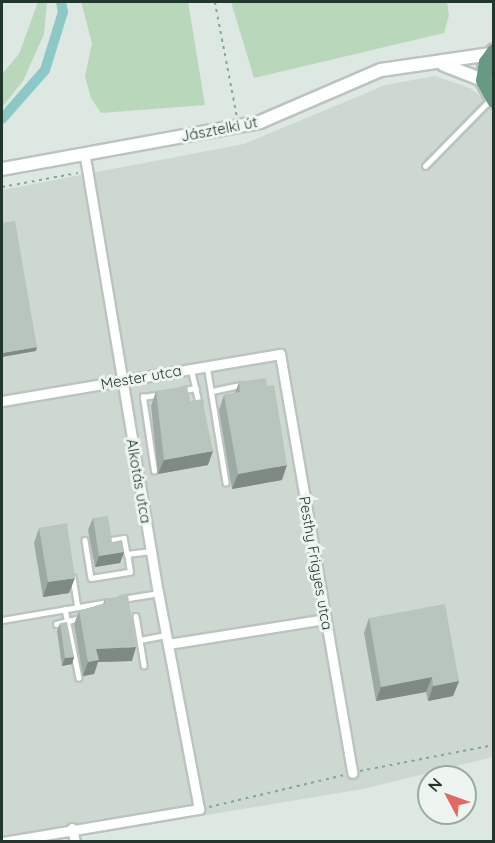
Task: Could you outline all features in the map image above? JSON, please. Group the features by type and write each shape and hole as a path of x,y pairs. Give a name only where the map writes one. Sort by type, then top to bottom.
{"main road":[{"path":"492,52 483,80 493,99"}],"street":[{"name":"Jásztelki út","path":"2,169 238,126 302,106 381,70 492,52"},
{"name":"Jásztelki út","path":"428,63 453,65 483,80"},
{"name":"Alkotás utca","path":"72,828 199,809 158,593 84,153"},
{"name":"Mester utca","path":"2,401 280,354"},
{"name":"Pesthy Frigyes utca","path":"280,354 352,773"},
{"path":"167,640 325,619"},
{"path":"3,842 72,828 75,842"}],"lane":[{"path":"425,166 493,99"},
{"path":"207,366 226,482"},
{"path":"192,368 200,408"},
{"path":"212,391 254,382"},
{"path":"174,392 196,388"},
{"path":"154,471 143,397 164,393"},
{"path":"85,540 91,578 130,572 124,538 112,540"},
{"path":"127,554 151,550"},
{"path":"72,572 78,607"},
{"path":"2,620 158,593"},
{"path":"65,609 79,678"},
{"path":"56,624 88,616"},
{"path":"136,616 144,665"},
{"path":"140,640 167,640"}],"path":[{"path":"215,2 238,126"},
{"path":"2,187 87,170"}],"shaded area":[{"path":"435,76 470,88 494,107 493,757 460,765 417,765 417,776 363,789 51,841 2,842 2,190 244,144 385,85"}],"green space":[{"path":"38,2 47,2 44,34 23,81 2,107 2,74 19,54"},
{"path":"81,2 188,2 205,105 101,113 91,98 85,77 92,43"},
{"path":"231,2 447,2 449,15 444,33 254,78"}],"building":[{"path":"15,221 37,347 2,353 2,223"},
{"path":"266,378 267,386 274,385 287,465 238,474 224,395 240,392 239,382"},
{"path":"187,386 190,401 202,399 213,451 164,460 156,391"},
{"path":"108,516 112,542 122,540 124,552 99,556 93,518"},
{"path":"67,523 75,578 48,582 39,528"},
{"path":"128,595 136,647 96,649 99,660 88,662 79,611 105,603 105,599"},
{"path":"445,604 459,681 433,686 432,677 381,687 369,618"},
{"path":"67,622 74,657 65,658 60,623"}],"waterway":[{"path":"2,119 45,70 63,12 61,2"}]}
